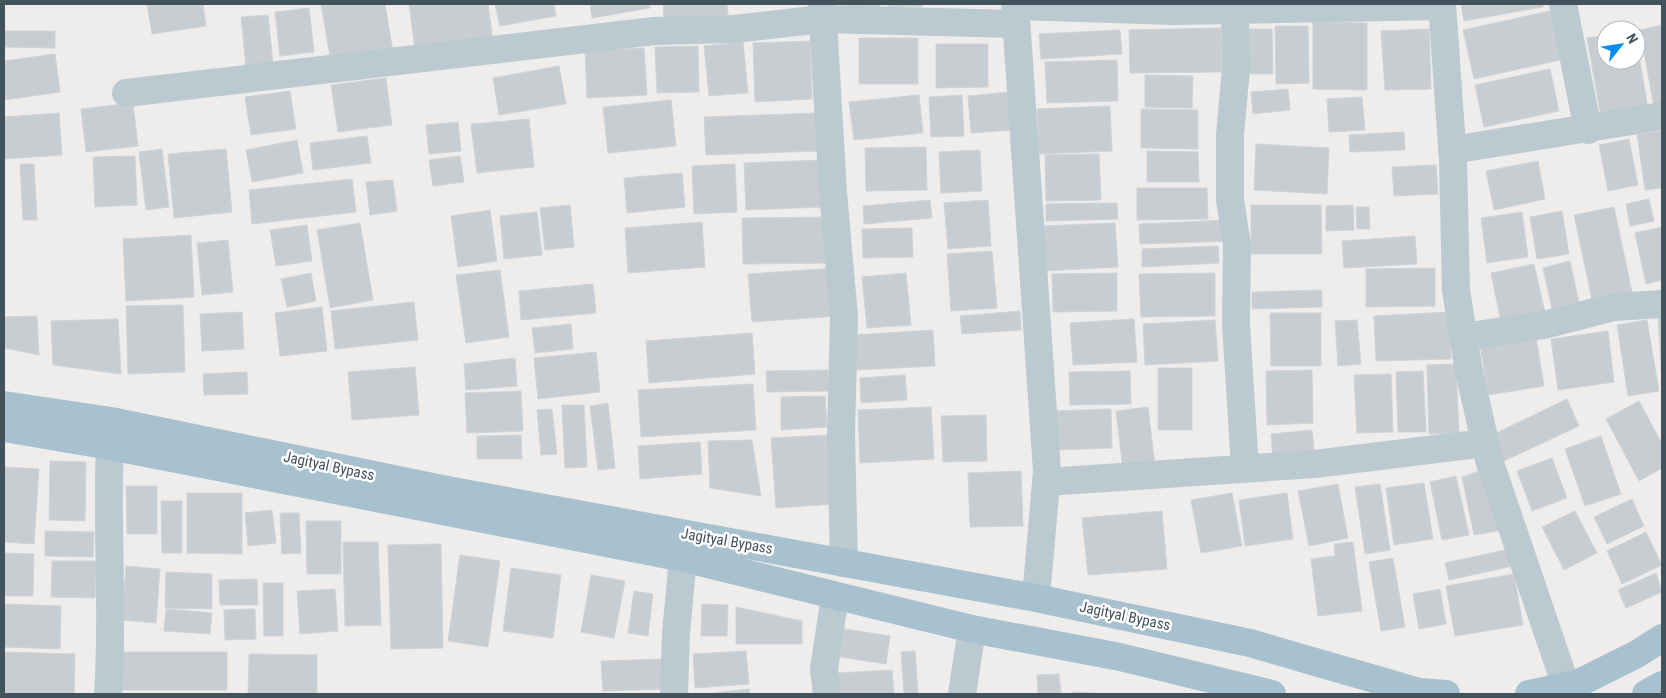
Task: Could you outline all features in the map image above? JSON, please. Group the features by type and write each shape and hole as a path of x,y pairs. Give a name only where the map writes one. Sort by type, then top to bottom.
{"main road":[{"name":"Jagityal Bypass","path":"4,405 111,421 447,490 1036,598 1250,643 1419,692 1446,694"},
{"name":"Jagityal Bypass","path":"4,428 110,446 683,558 972,630 1120,657 1272,694"},
{"path":"1529,694 1577,684 1662,638"},
{"path":"1646,694 1662,685"}],"street":[{"path":"1563,4 1588,130"},
{"path":"126,93 654,31 734,28 822,11 1236,10 1442,5 1452,150 1456,290 1463,337 1489,460 1566,686"},
{"path":"1236,10 1236,68 1230,135 1230,200 1237,245 1236,324 1245,468"},
{"path":"822,11 833,192 844,317 841,434 844,563"},
{"path":"1015,11 1046,482 1036,598"},
{"path":"1452,150 1588,130 1662,116"},
{"path":"1463,337 1544,325 1614,307 1662,304"},
{"path":"1046,482 1315,464 1485,443"},
{"path":"108,694 112,579 108,497 110,446"},
{"path":"674,694 676,633 683,558"},
{"path":"827,694 824,669 835,596"},
{"path":"962,694 972,630"}],"building":[{"path":"147,4 203,4 206,26 152,34"},
{"path":"321,4 385,4 393,52 331,62"},
{"path":"409,4 488,4 493,41 415,50"},
{"path":"495,4 554,4 556,16 500,26"},
{"path":"590,4 649,4 650,8 592,18"},
{"path":"663,4 727,4 728,16 664,20"},
{"path":"846,4 879,4 879,9 847,11"},
{"path":"888,4 922,4 922,7 888,6"},
{"path":"1461,4 1543,4 1543,7 1464,21"},
{"path":"309,8 314,52 280,56 275,12"},
{"path":"1554,10 1565,59 1474,79 1463,30"},
{"path":"268,15 273,64 246,67 241,17"},
{"path":"1313,22 1367,23 1367,90 1313,89"},
{"path":"1662,25 1662,106 1654,107 1646,63 1646,29"},
{"path":"1275,26 1308,26 1309,83 1276,84"},
{"path":"1221,28 1222,72 1130,73 1129,30"},
{"path":"1247,29 1272,29 1273,74 1248,74"},
{"path":"1429,29 1431,89 1385,90 1381,31"},
{"path":"1120,30 1122,54 1041,59 1039,34"},
{"path":"4,31 55,31 55,48 4,47"},
{"path":"1596,37 1596,70 1642,70 1648,109 1601,117 1587,38"},
{"path":"859,38 918,38 918,84 859,84"},
{"path":"810,41 812,99 755,102 753,43"},
{"path":"743,42 748,93 709,96 704,46"},
{"path":"936,44 988,44 988,87 936,88"},
{"path":"698,46 699,92 657,93 655,47"},
{"path":"644,48 647,95 587,98 585,51"},
{"path":"55,54 60,92 4,100 4,61"},
{"path":"1117,60 1118,101 1047,103 1045,62"},
{"path":"559,66 566,104 499,115 493,78"},
{"path":"1550,69 1559,111 1484,127 1475,85"},
{"path":"1145,75 1193,76 1192,108 1145,107"},
{"path":"386,78 392,125 338,132 331,85"},
{"path":"1288,89 1290,110 1253,114 1251,92"},
{"path":"290,91 296,129 251,135 245,97"},
{"path":"1009,92 1012,130 971,133 968,96"},
{"path":"919,95 923,133 854,140 849,102"},
{"path":"962,95 964,136 931,137 929,97"},
{"path":"1362,97 1365,130 1329,132 1327,99"},
{"path":"671,100 676,146 608,153 603,107"},
{"path":"133,103 138,146 86,152 81,109"},
{"path":"1110,106 1112,151 1039,154 1037,109"},
{"path":"1141,109 1198,110 1198,149 1141,148"},
{"path":"59,113 62,155 4,159 4,117"},
{"path":"816,113 818,151 706,155 704,117"},
{"path":"529,119 534,167 477,173 471,124"},
{"path":"458,122 461,151 429,154 426,125"},
{"path":"1662,131 1662,188 1645,190 1637,134"},
{"path":"1404,132 1405,150 1350,152 1349,135"},
{"path":"367,136 371,163 313,170 310,143"},
{"path":"1629,139 1638,185 1608,191 1599,145"},
{"path":"297,140 303,173 252,182 246,150"},
{"path":"1256,144 1329,148 1327,194 1254,190"},
{"path":"926,147 927,190 866,191 865,148"},
{"path":"162,149 169,207 146,210 139,152"},
{"path":"226,149 232,212 174,218 168,154"},
{"path":"980,150 982,191 941,193 939,152"},
{"path":"1147,151 1198,152 1199,182 1147,182"},
{"path":"1099,154 1101,200 1046,201 1045,155"},
{"path":"135,156 137,205 95,207 93,157"},
{"path":"460,156 464,182 433,186 429,160"},
{"path":"821,160 823,207 746,210 744,163"},
{"path":"1538,161 1545,199 1494,210 1486,171"},
{"path":"20,164 34,164 37,220 23,220"},
{"path":"735,164 737,212 694,214 692,166"},
{"path":"1436,165 1438,194 1394,196 1392,167"},
{"path":"682,173 685,207 627,213 624,178"},
{"path":"352,179 356,212 252,224 249,190"},
{"path":"393,180 397,211 370,215 366,182"},
{"path":"1137,188 1207,188 1208,219 1137,220"},
{"path":"1649,199 1654,221 1630,226 1626,204"},
{"path":"930,200 932,218 864,224 863,206"},
{"path":"988,200 991,246 948,249 944,203"},
{"path":"1117,203 1118,219 1046,221 1046,204"},
{"path":"570,205 574,247 545,250 540,208"},
{"path":"1251,205 1321,205 1322,254 1251,254"},
{"path":"1353,205 1354,230 1326,231 1326,206"},
{"path":"1356,207 1369,207 1370,229 1357,229"},
{"path":"1614,207 1632,292 1592,300 1574,215"},
{"path":"490,210 497,261 458,267 451,216"},
{"path":"1562,211 1569,254 1537,259 1530,217"},
{"path":"537,212 542,255 504,259 500,216"},
{"path":"1522,212 1528,257 1487,263 1481,218"},
{"path":"830,217 831,263 743,264 742,218"},
{"path":"1229,220 1231,241 1140,244 1139,224"},
{"path":"702,222 705,267 628,273 625,228"},
{"path":"360,223 373,300 330,308 317,230"},
{"path":"1115,223 1118,267 1044,271 1041,226"},
{"path":"307,225 312,261 276,266 270,230"},
{"path":"1662,227 1662,280 1646,284 1635,233"},
{"path":"912,228 913,257 863,258 862,229"},
{"path":"191,235 194,297 126,301 123,239"},
{"path":"1415,236 1417,264 1344,268 1342,241"},
{"path":"228,240 233,292 202,295 197,243"},
{"path":"1218,246 1219,263 1142,267 1142,249"},
{"path":"992,251 997,308 951,311 947,254"},
{"path":"1570,261 1579,303 1552,309 1543,268"},
{"path":"1534,264 1545,312 1501,322 1491,273"},
{"path":"834,268 838,316 752,322 748,274"},
{"path":"1435,268 1435,306 1366,307 1366,269"},
{"path":"500,270 509,337 466,343 456,275"},
{"path":"311,273 316,301 287,307 281,279"},
{"path":"906,273 911,325 867,328 862,277"},
{"path":"1117,273 1117,311 1053,312 1052,274"},
{"path":"1215,273 1215,316 1141,317 1139,274"},
{"path":"593,284 596,313 521,320 519,291"},
{"path":"1322,290 1322,307 1252,309 1252,292"},
{"path":"414,302 418,340 335,349 331,311"},
{"path":"183,305 185,372 128,374 126,306"},
{"path":"322,307 327,351 280,356 275,313"},
{"path":"1020,311 1021,330 962,334 960,316"},
{"path":"242,312 244,349 202,351 200,314"},
{"path":"1449,312 1451,359 1376,361 1374,316"},
{"path":"1270,313 1321,313 1321,366 1271,366"},
{"path":"37,316 39,355 4,348 4,317"},
{"path":"1658,318 1662,318 1662,380"},
{"path":"118,319 121,374 53,365 51,321"},
{"path":"1134,319 1137,362 1073,365 1070,323"},
{"path":"1215,320 1218,361 1145,365 1143,324"},
{"path":"1357,320 1361,364 1338,366 1335,321"},
{"path":"1647,320 1659,391 1628,396 1617,325"},
{"path":"571,324 573,349 535,353 532,328"},
{"path":"933,330 935,366 857,370 854,335"},
{"path":"1608,331 1614,382 1558,390 1551,339"},
{"path":"752,333 755,374 649,383 646,341"},
{"path":"1536,337 1544,386 1488,395 1480,345"},
{"path":"596,352 600,392 538,399 534,358"},
{"path":"515,358 517,386 466,390 464,364"},
{"path":"1456,364 1459,433 1429,434 1427,365"},
{"path":"415,367 419,415 352,420 348,372"},
{"path":"1158,368 1192,368 1192,430 1158,430"},
{"path":"828,370 829,391 767,392 766,371"},
{"path":"1312,370 1313,423 1267,425 1266,371"},
{"path":"1130,371 1131,404 1070,405 1069,372"},
{"path":"1423,371 1426,432 1398,432 1396,372"},
{"path":"247,372 248,394 204,395 203,374"},
{"path":"1391,374 1393,432 1357,433 1354,375"},
{"path":"905,375 907,400 861,403 860,378"},
{"path":"753,384 756,430 641,437 638,390"},
{"path":"521,391 523,431 467,433 465,393"},
{"path":"825,396 827,427 781,430 781,397"},
{"path":"1567,399 1579,426 1504,461 1492,435"},
{"path":"1639,401 1662,444 1662,468 1639,481 1606,419"},
{"path":"608,403 615,468 598,470 590,406"},
{"path":"562,405 584,405 587,467 565,468"},
{"path":"931,407 934,459 860,463 858,410"},
{"path":"1148,407 1155,466 1123,470 1116,411"},
{"path":"552,409 557,454 541,455 537,410"},
{"path":"1111,409 1112,448 1055,450 1053,411"},
{"path":"986,415 987,461 943,462 941,416"},
{"path":"1312,430 1315,457 1273,461 1271,434"},
{"path":"521,435 522,459 477,459 477,436"},
{"path":"829,435 833,504 776,508 771,438"},
{"path":"1601,436 1621,494 1585,506 1565,449"},
{"path":"752,440 761,496 710,488 708,441"},
{"path":"700,442 702,474 640,479 638,446"},
{"path":"1552,458 1567,498 1532,511 1517,471"},
{"path":"50,461 86,462 85,521 49,520"},
{"path":"4,467 39,469 34,544 4,542"},
{"path":"1482,470 1503,530 1474,535 1462,477"},
{"path":"1021,471 1023,526 970,527 968,473"},
{"path":"1456,476 1469,535 1442,540 1430,482"},
{"path":"1424,483 1433,539 1394,545 1386,488"},
{"path":"1338,484 1348,538 1309,546 1298,491"},
{"path":"1380,484 1390,550 1365,554 1355,487"},
{"path":"126,486 157,486 157,534 127,534"},
{"path":"187,493 242,493 242,554 187,553"},
{"path":"1232,493 1242,546 1201,553 1191,500"},
{"path":"1287,493 1293,539 1245,546 1239,500"},
{"path":"1632,499 1644,526 1607,544 1594,517"},
{"path":"161,501 182,501 182,553 162,553"},
{"path":"272,510 276,543 248,546 245,513"},
{"path":"1162,511 1167,569 1088,575 1082,518"},
{"path":"1575,511 1597,553 1564,570 1542,527"},
{"path":"280,513 299,513 301,553 282,554"},
{"path":"306,521 341,521 341,574 307,574"},
{"path":"45,531 94,532 93,557 45,556"},
{"path":"1646,532 1662,565 1622,584 1607,551"},
{"path":"343,542 378,542 381,625 345,626"},
{"path":"1353,542 1362,611 1318,616 1311,559 1335,556 1334,544"},
{"path":"441,544 443,648 391,649 388,545"},
{"path":"1509,549 1513,566 1449,580 1445,563"},
{"path":"4,553 34,554 33,596 4,596"},
{"path":"460,555 500,561 488,647 448,641"},
{"path":"1393,558 1405,627 1381,631 1369,562"},
{"path":"52,561 96,561 95,598 51,597"},
{"path":"126,566 160,569 156,623 122,620"},
{"path":"511,568 561,575 553,638 503,631"},
{"path":"166,572 212,574 212,609 165,608"},
{"path":"1656,573 1662,592 1626,608 1618,590"},
{"path":"1514,574 1523,625 1455,636 1446,586"},
{"path":"591,575 625,581 614,638 581,632"},
{"path":"257,579 258,605 220,605 219,580"},
{"path":"263,583 283,583 283,636 264,636"},
{"path":"335,589 338,631 300,634 297,591"},
{"path":"1440,589 1446,624 1419,629 1413,594"},
{"path":"634,591 653,594 648,636 628,633"},
{"path":"4,604 61,606 60,649 4,647"},
{"path":"702,604 728,605 727,636 701,636"},
{"path":"736,607 802,621 802,644 736,644"},
{"path":"166,609 212,613 210,634 164,631"},
{"path":"255,609 256,639 225,640 224,610"},
{"path":"844,629 890,636 886,664 840,657"},
{"path":"746,651 749,684 695,688 693,654"},
{"path":"915,651 918,694 904,694 901,652"},
{"path":"4,652 75,654 74,694 4,694"},
{"path":"118,652 227,652 227,690 118,690"},
{"path":"249,654 317,655 317,694 248,694"},
{"path":"664,659 666,689 603,691 601,661"},
{"path":"892,670 894,694 839,694 838,673"},
{"path":"1059,674 1061,694 1038,694 1037,675"},
{"path":"749,689 750,694 705,694"},
{"path":"1072,692 1109,694 1072,694"}]}
